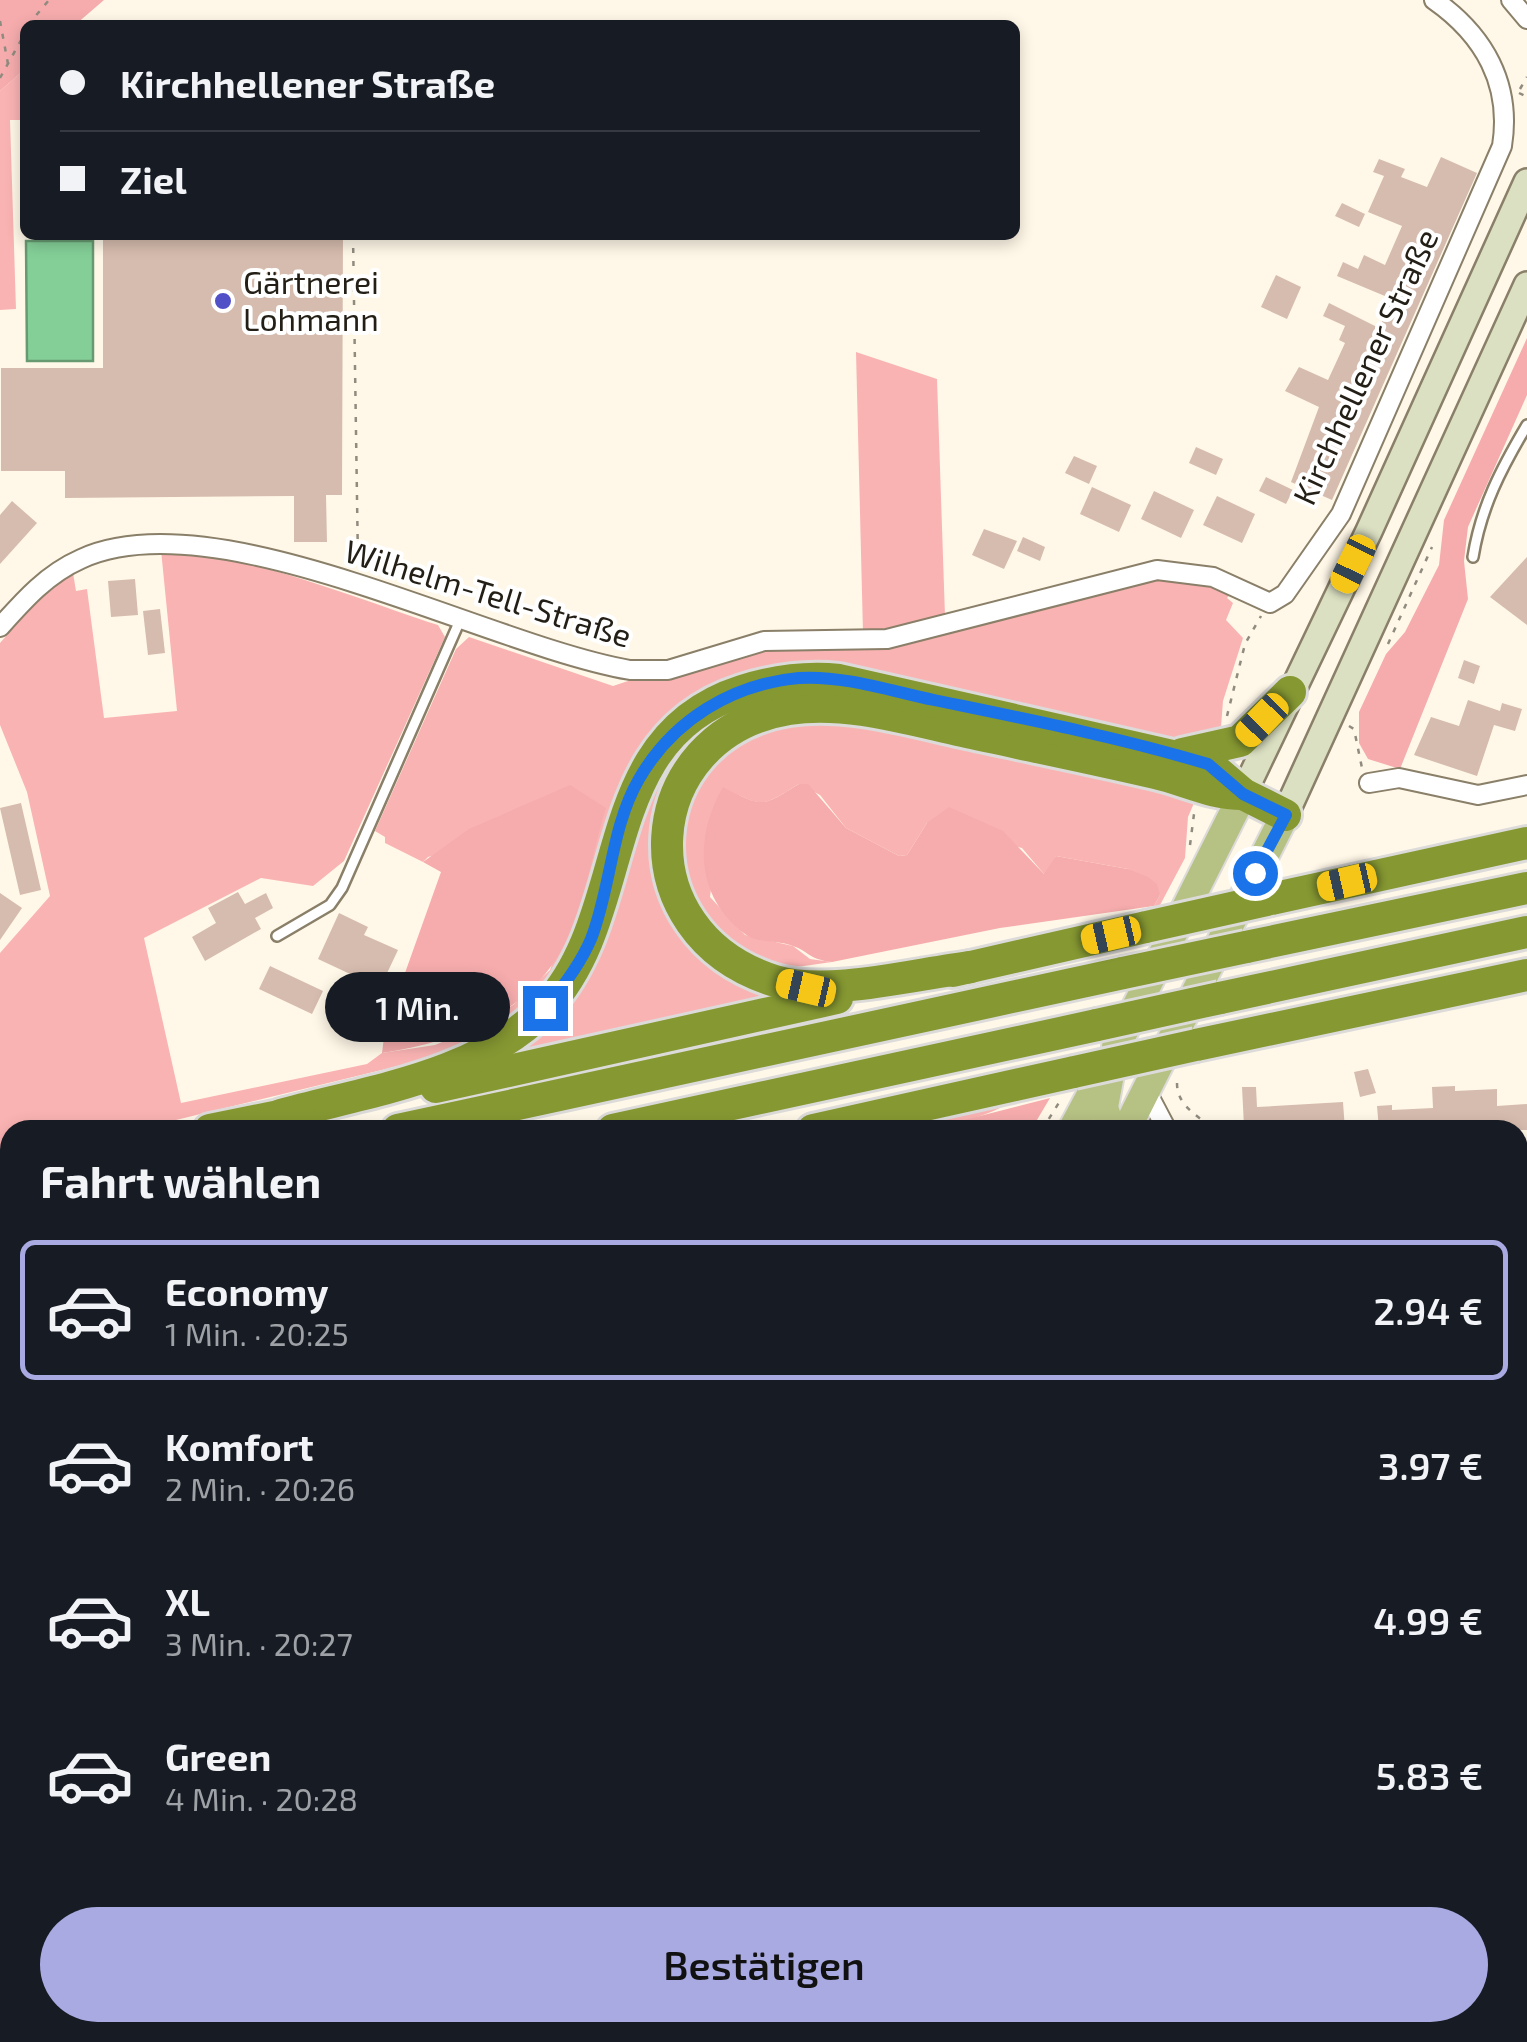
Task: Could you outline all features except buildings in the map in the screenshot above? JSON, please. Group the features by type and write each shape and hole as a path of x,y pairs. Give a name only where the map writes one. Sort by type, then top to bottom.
{"highway":[{"path":"281,1115 430,1074 520,1031 545,1008 562,988 592,937 636,783 669,739 694,716 726,696 797,678 839,680 1177,754 1220,770 1243,794"},
{"path":"1177,754 1231,745 1247,736 1290,692"},
{"path":"971,967 806,988 774,980 717,952 695,932 679,906 666,848 676,798 699,758 739,726 766,714 824,707 917,721 1143,770 1206,790 1243,794 1286,815"},
{"path":"257,1120 565,1060 1527,843"},
{"path":"444,1120 1527,888"},
{"path":"855,1120 1094,1063 1220,998 1527,932"},
{"path":"685,1120 1196,1046 1527,975"}],"main road":[{"path":"1075,1120 1094,1063 1243,794 1369,532 1527,182"},
{"path":"1126,1120 1147,1092 1286,815 1527,285"},
{"path":"1094,1063 1104,1107 1113,1120"}],"street":[{"name":"Kirchhellener Straße","path":"1270,603 1285,594 1341,514 1502,146 1505,110 1496,72 1473,34 1434,0"},
{"path":"1512,0 1527,19"},
{"name":"Wilhelm-Tell-Straße","path":"0,626 32,590 59,570 93,554 133,544 184,542 358,585 606,666 652,671 764,641 888,639 1158,570 1213,577 1270,603"},
{"path":"1369,783 1399,778 1478,794 1527,784"},
{"path":"1147,1092 1161,1120"}],"lane":[{"path":"1473,557 1485,505 1527,426"},
{"path":"278,936 330,905 342,888 462,618"}],"path":[{"path":"32,20 48,0"},
{"path":"0,21 8,66"},
{"path":"0,78 20,43"},
{"path":"1518,92 1527,97"},
{"path":"352,240 358,585"},
{"path":"1231,745 1225,734 1230,690 1245,644 1270,603"},
{"path":"1348,726 1354,729 1369,783"},
{"path":"1189,856 1191,818 1206,790"},
{"path":"1050,1120 1094,1063"},
{"path":"1188,1110 1202,1120"}],"shaded area":[{"path":"0,0 104,0 81,20 20,20 20,73 0,91"},
{"path":"20,73 20,120 10,120 16,309 0,310 0,91"},
{"path":"26,241 93,241 93,361 27,361"},
{"path":"1527,338 1527,395 1468,527 1464,561 1468,599 1400,769 1368,759 1359,743 1359,712 1386,654 1405,632 1439,565 1444,520"},
{"path":"856,352 937,379 945,616 863,633"},
{"path":"161,550 227,559 300,578 438,625 445,637 344,861 313,886 261,878 144,938 181,1103 367,1064 382,1053 435,1045 473,1029 513,1005 550,970 605,808 428,857 423,862 385,843 385,837 375,831 456,649 469,637 613,686 628,681 627,677 778,648 881,647 1137,580 1189,577 1231,593 1227,598 1233,603 1226,620 1243,638 1223,701 1220,740 680,716 590,913 552,984 485,1038 423,1060 176,1120 0,1120 0,953 50,896 27,792 0,725 0,643 40,597 73,573 76,591 87,589 104,718 177,711"},
{"path":"734,704 715,730 663,877 780,995 501,1055 522,1037 667,754"},
{"path":"786,720 860,723 1181,793 1194,803 1188,817 1185,858 1159,907 1154,906 1160,895 1128,869 1056,856 1049,873 1044,874 1022,848 927,823 907,855 899,856 846,828 820,795 799,784 762,802 724,788 710,897 745,935 793,946 810,959 832,962 797,967 798,972 749,958 709,924 681,864 687,803 723,750"},
{"path":"799,784 808,784 846,828 899,856 907,855 927,823 949,807 1003,831 1044,874 1056,856 1128,869 1157,884 1160,895 1154,906 1000,928 832,962 818,959 790,945 745,934 716,902 704,865 707,826 723,787 762,802"},
{"path":"570,785 606,808 577,914 558,956 519,1000 495,1016 441,1040 382,1053 385,1029 441,872 423,862 469,829"},
{"path":"1020,1097 968,1120 919,1120"},
{"path":"1050,1098 1037,1120 964,1120"}],"place":[{"name":"Gärtnerei Lohmann","path":"223,301"}],"route":[{"path":"545,1008 580,961 592,937 626,812 636,783 650,762 694,716 726,696 797,678 839,680 906,694 1155,748 1208,764 1220,770 1243,794 1286,815 1255,873"}]}
